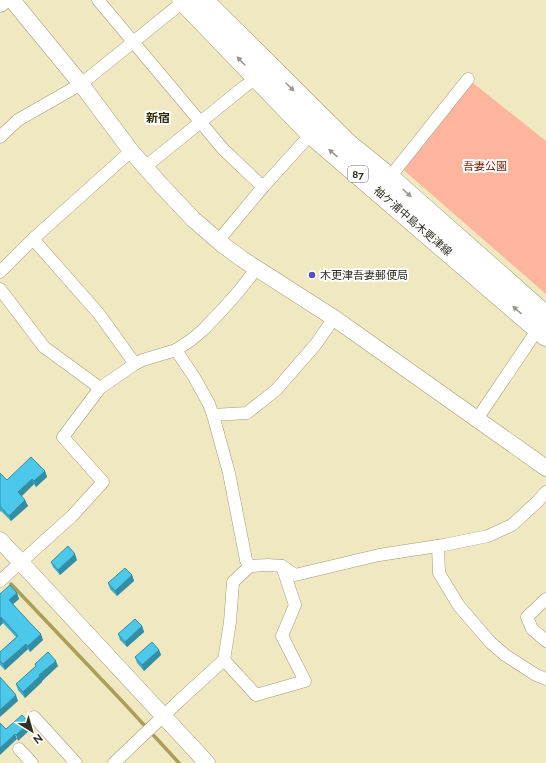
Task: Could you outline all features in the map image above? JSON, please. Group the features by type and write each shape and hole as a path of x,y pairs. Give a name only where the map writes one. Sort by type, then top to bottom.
{"main road":[{"name":"袖ケ浦中島木更津線","path":"190,0 258,78 311,134 384,184"},
{"name":"袖ケ浦中島木更津線","path":"190,0 348,144 384,184 543,327"}],"street":[{"path":"12,0 80,84 131,151 193,219 218,241 232,252 334,318 546,468"},
{"path":"98,0 223,149 263,186"},
{"path":"0,137 18,120 80,84 190,0"},
{"path":"145,167 200,122 258,78"},
{"path":"384,184 468,79"},
{"path":"218,241 263,186 311,134"},
{"path":"0,272 131,151"},
{"path":"33,240 99,314 135,364"},
{"path":"0,582 72,516 103,482 63,437 100,388 135,364 176,350 191,340 203,330 240,291 257,268"},
{"path":"0,289 44,347 100,388"},
{"path":"214,415 247,413 276,390 316,344 334,318"},
{"path":"477,419 543,327"},
{"path":"176,350 194,377 214,415 246,560 250,566"},
{"path":"114,763 224,660 230,622 233,582 250,566 268,564 282,566 295,575 379,555 438,546 488,536 512,525 546,492"},
{"path":"0,540 207,763"},
{"path":"438,546 439,573 459,606 490,642 505,655 536,675 546,679"},
{"path":"224,660 256,695 305,681 282,636 295,605 282,566"},
{"path":"546,599 527,617 532,629 546,641"},
{"path":"34,717 76,763"},
{"path":"19,749 32,763"}],"green space":[{"name":"吾妻公園","path":"468,79 546,141 546,294 399,166"}],"building":[{"path":"31,457 45,471 34,481 32,479 18,492 25,500 9,516 0,506 0,473 7,480"},
{"path":"68,546 75,554 58,570 51,562"},
{"path":"125,568 132,575 115,591 108,583"},
{"path":"10,585 17,593 9,600 41,634 28,646 26,644 3,664 0,661 0,652 18,636 1,617 0,618 0,594"},
{"path":"135,619 142,626 125,642 118,634"},
{"path":"152,642 159,650 142,665 135,657"},
{"path":"48,652 56,661 39,675 40,676 23,692 16,684 36,666 35,664"},
{"path":"0,677 16,695 0,710"},
{"path":"22,715 29,723 0,748 0,723 6,729"}],"waterway":[{"path":"11,584 179,763"}],"place":[{"name":"木更津吾妻郵便局","path":"312,275"}],"district":[{"name":"新宿","path":"158,118"}]}
